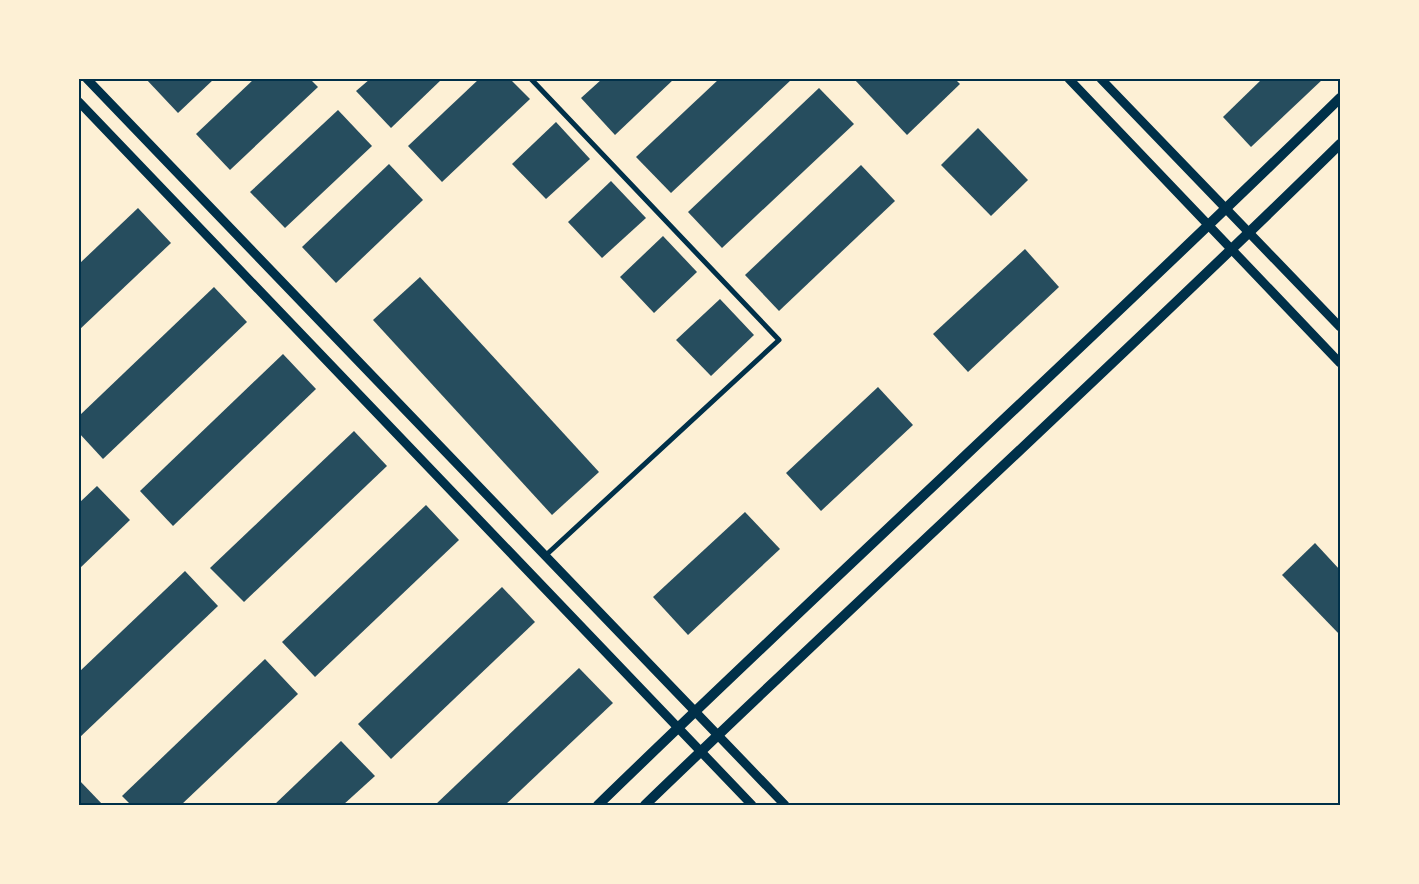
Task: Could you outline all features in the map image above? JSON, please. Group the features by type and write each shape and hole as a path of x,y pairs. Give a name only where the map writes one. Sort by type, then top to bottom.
{"main road":[{"path":"598,805 677,728 1227,209 1340,98"},
{"path":"645,805 1250,233 1340,144"}],"street":[{"path":"87,79 785,805"},
{"path":"532,79 778,340 545,556"},
{"path":"1069,79 1340,363"},
{"path":"1101,79 1340,327"},
{"path":"79,102 752,805"}],"building":[{"path":"146,79 214,79 178,113"},
{"path":"254,79 310,79 318,87 230,170 196,134"},
{"path":"370,79 442,79 391,128 356,91"},
{"path":"479,79 510,79 530,99 442,182 408,146"},
{"path":"602,79 674,79 615,135 581,98"},
{"path":"719,79 792,79 671,193 636,157"},
{"path":"854,79 955,79 960,84 907,135"},
{"path":"1262,79 1323,79 1251,147 1223,117"},
{"path":"819,88 854,124 722,248 688,212"},
{"path":"338,110 372,146 285,228 250,192"},
{"path":"556,122 590,159 546,199 512,164"},
{"path":"978,128 1028,180 991,216 941,165"},
{"path":"389,164 423,200 336,283 302,247"},
{"path":"861,165 895,201 779,311 745,275"},
{"path":"611,181 646,218 602,258 568,222"},
{"path":"138,208 171,243 79,330 79,264"},
{"path":"663,236 697,272 654,313 620,277"},
{"path":"1025,249 1059,287 968,372 933,334"},
{"path":"420,277 599,472 552,515 373,320"},
{"path":"214,287 247,322 103,459 79,433 79,416"},
{"path":"720,299 754,335 711,376 676,340"},
{"path":"283,354 316,389 173,526 140,491"},
{"path":"878,387 913,425 821,511 786,473"},
{"path":"354,431 387,466 244,602 210,568"},
{"path":"97,486 130,520 79,569 79,503"},
{"path":"426,505 459,540 315,677 282,642"},
{"path":"745,512 780,549 688,635 653,597"},
{"path":"1315,543 1340,570 1340,635 1282,575"},
{"path":"185,571 218,606 79,738 79,672"},
{"path":"502,587 535,622 391,759 358,724"},
{"path":"265,659 298,694 181,805 131,805 122,796"},
{"path":"579,668 613,703 505,805 435,805"},
{"path":"341,741 375,776 343,805 274,805"},
{"path":"79,780 103,805 79,805"}]}
